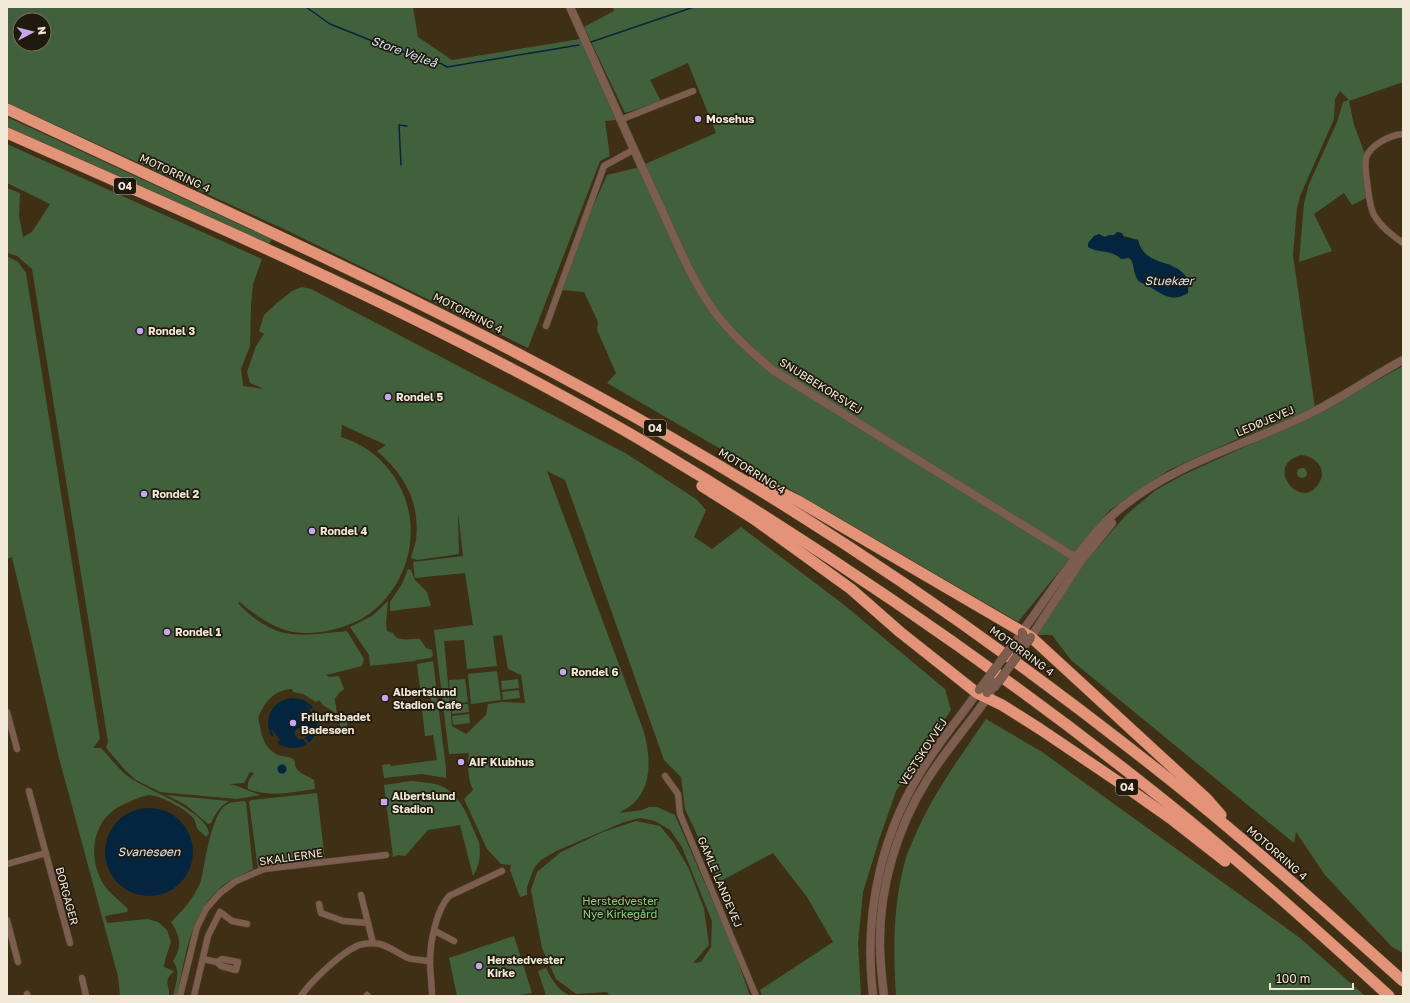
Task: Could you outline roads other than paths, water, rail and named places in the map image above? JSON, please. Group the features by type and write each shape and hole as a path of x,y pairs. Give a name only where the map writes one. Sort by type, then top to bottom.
{"highway":[{"name":"MOTORRING 4","path":"7,109 311,250 446,316 556,373 716,463 929,600 1089,716 1166,776 1245,842 1403,981"},
{"name":"O4","path":"7,133 303,266 450,337 534,380 651,445 803,541 910,612 966,650 1073,729 1190,822 1261,882 1389,996"},
{"name":"O4","path":"534,380 584,414 754,519 851,589 900,632 1008,709 1091,763 1170,818 1241,873 1261,882"},
{"name":"O4","path":"669,436 800,502 1026,634 1207,799 1245,842"}],"street":[{"name":"SNUBBEKORSVEJ","path":"570,7 633,150 699,288 714,311 727,327 750,351 774,371 1078,559"},
{"path":"620,120 693,91"},
{"path":"1403,134 1386,139 1376,146 1369,153 1366,159 1366,173 1370,204 1374,216 1387,231 1403,243"},
{"path":"546,326 604,166 633,150"},
{"name":"LEDØJEVEJ","path":"1026,634 1100,528 1123,507 1151,486 1172,473 1197,461 1302,418 1403,360"},
{"name":"VESTSKOVVEJ","path":"884,996 880,943 882,909 888,876 897,844 910,812 928,779 985,692 1015,642 1026,634"},
{"name":"VESTSKOVVEJ","path":"873,996 870,966 871,928 875,892 882,861 896,820 910,789 930,756 985,692 1005,672 1026,634"},
{"path":"7,712 17,749"},
{"name":"GAMLE LANDEVEJ","path":"665,776 678,794 680,814 756,996"},
{"name":"BORGAGER","path":"28,791 70,943"},
{"path":"7,864 46,853"},
{"name":"SKALLERNE","path":"180,996 197,927 206,909 220,893 236,881 264,870 386,855"},
{"path":"485,870 488,877"},
{"path":"432,996 430,961 434,930 440,910 449,896 502,871"},
{"path":"361,895 373,943"},
{"path":"319,904 321,913 343,922 368,923"},
{"path":"194,996 208,936 220,912 232,921 247,924"},
{"path":"7,920 18,962"},
{"path":"434,930 454,941"},
{"path":"301,996 306,988 337,960 357,946 373,943 386,946 409,958 430,961"},
{"path":"203,959 217,962"},
{"path":"82,978 86,996"}],"water":[{"name":"Stuekær","path":"1117,232 1122,233 1124,237 1138,240 1142,249 1147,255 1177,268 1183,273 1188,280 1188,293 1177,297 1167,296 1137,279 1130,258 1121,259 1113,254 1088,247 1088,243 1094,236 1099,234 1105,237 1114,235"},
{"name":"Friluftsbadet Badesøen","path":"293,698 304,700 313,707 310,709 306,705 314,716 315,715 312,711 314,709 318,727 315,735 309,743 305,738 307,735 306,730 301,727 297,729 295,731 295,735 298,739 303,739 307,744 292,748 284,747 277,743 280,740 272,730 271,731 274,735 272,737 268,723 271,711 275,706 286,699"},
{"path":"282,764 287,769 282,774 277,769"},
{"name":"Svanesøen","path":"149,808 166,811 174,815 186,827 190,835 193,852 190,869 186,877 174,889 166,893 149,896 132,893 124,889 112,877 108,869 105,852 108,835 112,827 124,815 132,811"}],"waterway":[{"name":"Store Vejleå","path":"306,7 330,24 390,48 428,59 447,67 579,45"},
{"name":"Store Vejleå","path":"591,42 694,7"},
{"path":"401,165 399,125 407,126"}],"place":[{"name":"Mosehus","path":"698,119"},
{"name":"Rondel 3","path":"140,331"},
{"name":"Rondel 5","path":"388,397"},
{"name":"Rondel 2","path":"144,494"},
{"name":"Rondel 4","path":"312,531"},
{"name":"Rondel 1","path":"167,632"},
{"name":"Rondel 6","path":"563,672"},
{"name":"Albertslund Stadion Cafe","path":"385,698"},
{"name":"Friluftsbadet Badesøen","path":"293,723"},
{"name":"AIF Klubhus","path":"461,762"},
{"name":"Albertslund Stadion","path":"384,802"},
{"name":"Herstedvester Kirke","path":"479,966"}],"park label":[{"name":"Herstedvester Nye Kirkegård","path":"620,907"}]}
